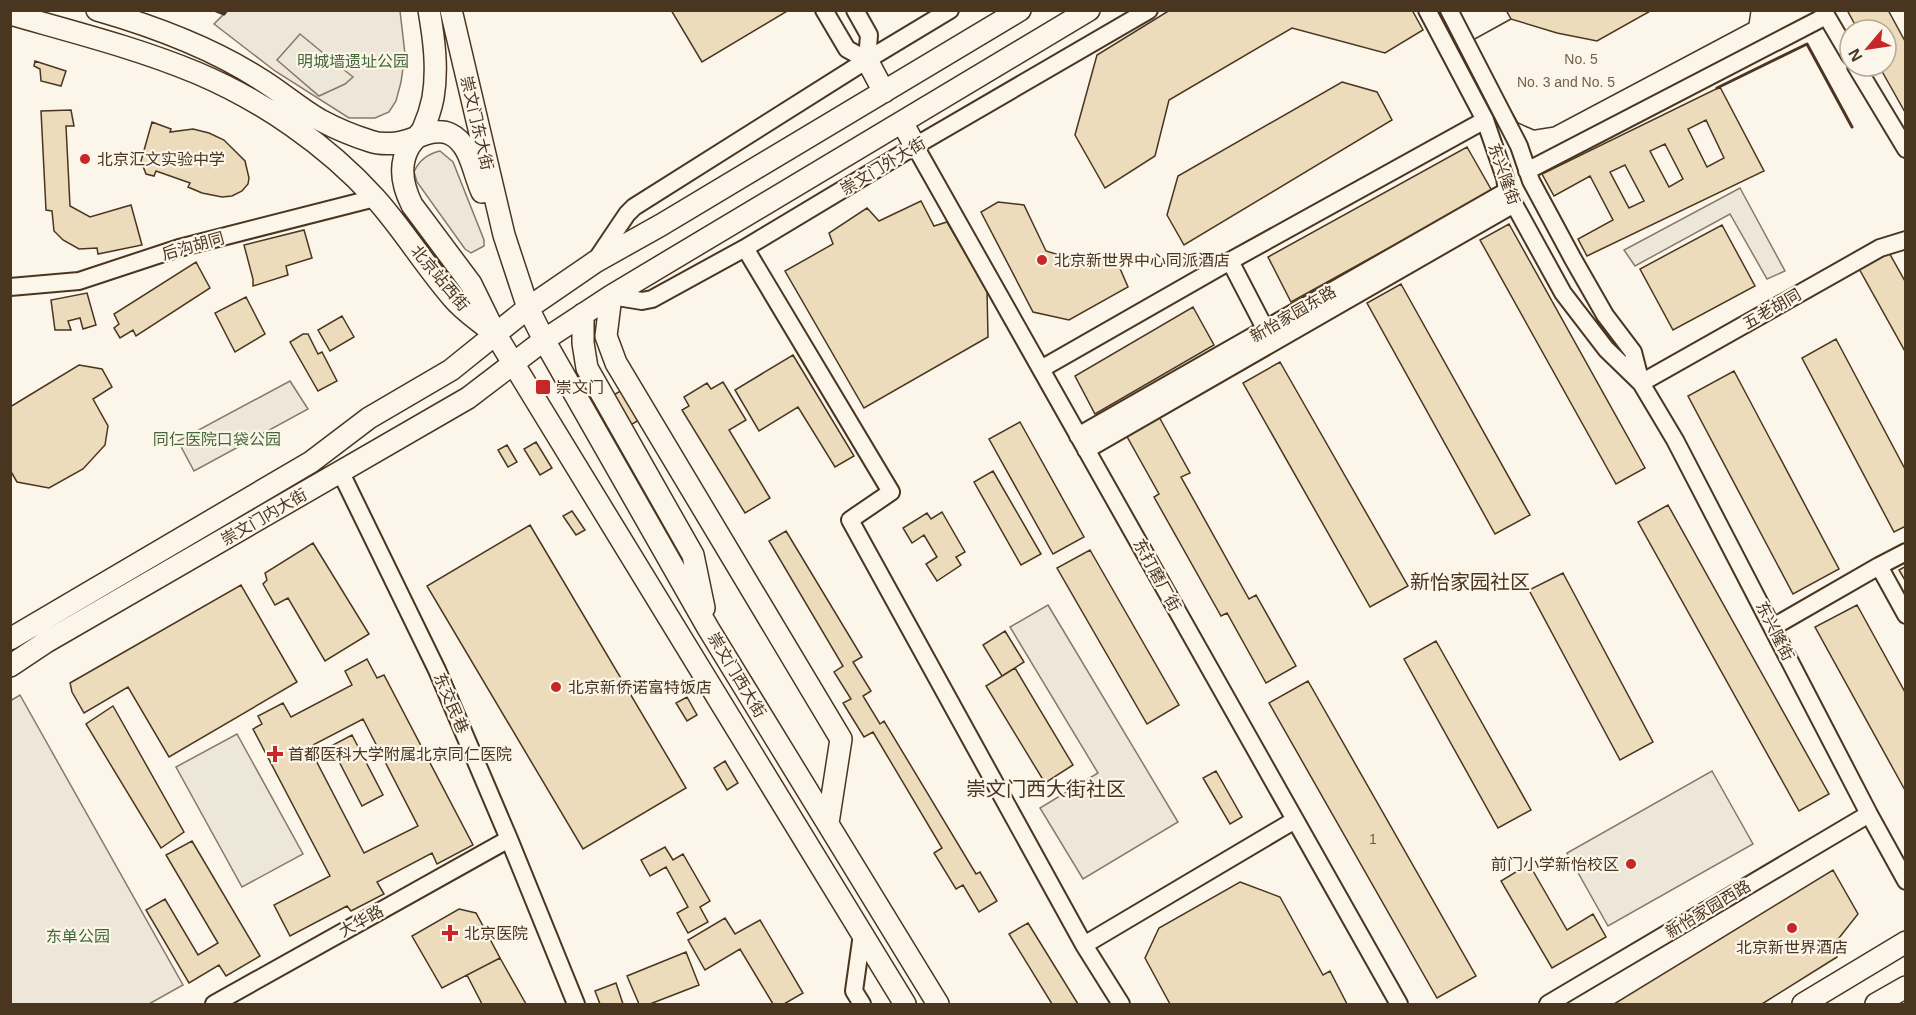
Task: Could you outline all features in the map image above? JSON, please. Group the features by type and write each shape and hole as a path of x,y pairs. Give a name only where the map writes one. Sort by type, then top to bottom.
{"main road":[{"path":"97,10 130,16 204,49 259,78 319,119 370,141 398,143 417,138"},
{"name":"崇文门东大街","path":"417,138 428,117 434,90 434,43 429,10"},
{"name":"崇文门东大街","path":"451,10 504,235 528,308"},
{"path":"496,335 528,308 595,262 1020,10"},
{"name":"崇文门外大街","path":"513,363 611,296 1089,10"},
{"name":"北京站西街","path":"10,14 129,48 197,74 248,98 285,122 334,158 375,198 454,299 496,335"},
{"path":"867,60 884,92"},
{"path":"902,122 915,146"},
{"name":"崇文门东大街","path":"417,138 427,134 448,133 459,141 468,154 480,189 504,235"},
{"name":"北京站西街","path":"417,138 409,147 404,159 403,180 406,193 412,205 471,284 496,335"},
{"path":"611,296 606,336 616,363 841,739 828,823"},
{"name":"崇文门西大街","path":"528,308 708,628 939,1005"},
{"path":"583,314 583,343 587,368 693,555 708,628"},
{"name":"崇文门西大街","path":"496,335 905,1005"},
{"name":"崇文门内大街","path":"10,639 311,462 369,418 451,370 496,335"},
{"name":"崇文门内大街","path":"10,666 46,642 468,398 513,363"},
{"path":"1803,1005 1905,942"},
{"path":"1876,1005 1905,987"}],"street":[{"path":"824,10 847,49 867,60"},
{"path":"855,10 869,35 867,60"},
{"path":"595,262 634,207 950,10"},
{"name":"崇文门外大街","path":"611,296 642,301 652,299 745,248 1149,10"},
{"name":"东兴隆街","path":"1426,10 1485,120 1511,198 1563,293 1606,349 1641,383 1675,440 1905,880"},
{"name":"东兴隆街","path":"1449,10 1519,146 1531,181 1586,284 1605,315 1633,352 1641,383"},
{"path":"1527,171 1825,13 1838,35"},
{"path":"1863,78 1905,149"},
{"path":"1041,369 1485,120"},
{"name":"东打磨厂街","path":"915,146 1399,1005"},
{"name":"后沟胡同","path":"10,287 79,281 179,248 375,198"},
{"name":"新怡家园东路","path":"1082,443 1511,198"},
{"name":"五老胡同","path":"1641,383 1880,248 1905,240"},
{"path":"745,248 891,492 850,520 1084,945 1121,1005"},
{"path":"1230,261 1269,337"},
{"name":"东交民巷","path":"341,473 437,670 576,1005"},
{"path":"1773,627 1905,552"},
{"path":"1879,566 1905,615"},
{"name":"新怡家园西路","path":"1548,1005 1869,814"},
{"path":"1084,945 1295,820"},
{"name":"大华路","path":"214,1005 509,839"},
{"path":"862,934 854,991 862,1005"}],"green space":[{"name":"明城墙遗址公园","path":"227,11 400,11 405,54 396,101 389,112 375,118 349,118 275,71 214,24"},
{"path":"440,151 453,162 484,240 484,246 471,253 465,249 417,182 414,172 418,164 427,156"},
{"name":"同仁医院口袋公园","path":"290,381 308,409 194,471 178,441"},
{"path":"1048,605 1178,822 1083,879 1040,808 1098,773 1010,627"},
{"name":"东单公园","path":"20,695 183,985 149,1004 11,1004 10,701"},
{"path":"1712,771 1753,844 1608,926 1567,853"}],"shaded area":[{"path":"300,34 353,77 345,84 319,96 277,60"},
{"path":"1740,188 1785,271 1767,279 1730,214 1635,266 1624,250"},
{"path":"237,734 303,854 242,887 176,767"}],"building":[{"path":"671,10 789,10 702,62"},
{"path":"1170,10 1412,10 1423,30 1385,53 1292,28 1169,100 1155,156 1105,188 1075,135 1097,55"},
{"path":"1506,10 1751,10 1749,23 1553,127 1534,130 1518,123 1471,41 1511,19"},
{"path":"1652,10 1751,10 1749,23 1553,127 1534,130 1518,123 1471,41 1511,19 1557,33 1597,41"},
{"path":"1847,10 1888,10 1892,18 1851,18"},
{"path":"1898,28 1906,43 1906,114 1886,78 1898,78"},
{"path":"35,61 66,71 61,86 41,81 40,69 34,66"},
{"path":"1342,82 1377,92 1392,120 1184,245 1167,215 1178,176"},
{"path":"1720,87 1764,171 1587,256 1578,239 1613,220 1590,176 1554,196 1542,174","holes":["1706,120 1724,158 1707,167 1688,129","1665,144 1683,179 1669,187 1650,151","1625,165 1644,201 1629,208 1610,172"]},
{"path":"71,110 74,126 66,126 70,206 90,217 131,205 142,245 98,254 97,248 79,249 63,240 54,231 52,211 46,210 41,111"},
{"path":"152,122 171,129 170,132 193,129 224,140 245,161 248,184 242,191 232,196 222,197 202,193 188,187 190,183 156,171 154,176 146,174 141,161"},
{"path":"1467,147 1492,191 1291,302 1268,257"},
{"path":"921,201 934,226 947,222 987,291 988,337 864,408 785,271 833,244 829,233 867,208 879,221"},
{"name":"北京新世界中心同派酒店","path":"998,202 1024,205 1046,251 1082,262 1097,254 1115,257 1128,287 1069,320 1033,312 981,212"},
{"path":"1509,224 1645,468 1616,484 1480,240"},
{"path":"1722,225 1755,286 1673,330 1640,269"},
{"path":"304,230 312,258 286,266 288,275 253,286 244,245"},
{"path":"1887,249 1906,283 1906,353 1857,265"},
{"path":"196,262 210,288 136,336 133,330 120,338 114,328 119,324 114,314"},
{"path":"1401,284 1530,515 1495,534 1367,303"},
{"path":"87,293 96,325 83,329 80,318 68,321 71,330 55,330 51,300"},
{"path":"246,297 265,334 235,352 215,313"},
{"path":"1193,307 1214,345 1095,414 1075,376"},
{"path":"342,316 354,337 330,351 318,330"},
{"path":"303,334 308,334 318,354 322,352 337,381 318,391 290,342"},
{"path":"1836,339 1906,471 1906,526 1894,532 1802,358"},
{"path":"793,355 854,456 835,467 798,407 759,431 735,390"},
{"path":"1280,362 1408,586 1370,607 1243,383"},
{"path":"79,365 102,369 112,387 93,399 108,426 105,445 83,469 49,488 17,482 10,470 10,407"},
{"path":"1734,371 1839,569 1793,594 1688,396"},
{"path":"723,382 746,420 729,430 770,498 745,513 682,410 689,406 684,397 707,383 711,389"},
{"path":"624,389 641,419 627,427 610,397"},
{"path":"1158,415 1190,473 1181,477 1249,599 1256,595 1296,666 1266,683 1227,613 1221,616 1154,497 1159,494 1125,433"},
{"path":"1020,422 1084,537 1053,554 989,439"},
{"path":"536,442 552,468 540,475 524,449"},
{"path":"507,445 517,462 508,467 498,450"},
{"path":"993,471 1041,554 1021,565 974,482"},
{"path":"1668,505 1829,794 1799,811 1638,522"},
{"path":"572,511 585,530 576,535 563,516"},
{"path":"942,512 965,552 956,557 961,565 937,581 926,564 937,557 924,535 912,543 903,528 927,513 931,519"},
{"name":"北京新侨诺富特饭店","path":"530,525 686,788 583,849 427,586"},
{"path":"786,531 862,657 853,662 871,691 863,696 880,724 884,721 976,874 980,872 997,901 979,912 963,885 956,889 934,853 942,848 873,732 864,737 843,703 851,699 834,672 843,666 769,541"},
{"path":"313,543 369,634 325,661 288,598 275,605 263,584 267,580 265,573"},
{"path":"1090,550 1179,705 1147,724 1057,568"},
{"path":"1906,566 1906,582 1899,570"},
{"path":"1563,573 1653,742 1620,760 1529,590"},
{"path":"241,585 297,682 169,757 128,687 84,713 72,692 70,683"},
{"path":"1857,605 1906,694 1906,792 1815,627"},
{"path":"1005,631 1024,662 1002,676 983,645"},
{"path":"1436,641 1531,810 1498,828 1404,659"},
{"path":"367,659 377,678 384,675 473,845 437,864 432,853 377,882 384,894 351,911 347,906 290,936 274,905 330,876 253,729 262,724 258,716 283,703 291,717 352,685 345,671","holes":["363,719 418,826 364,853 309,747"]},
{"path":"1015,668 1073,765 1045,783 986,686"},
{"path":"1308,681 1476,976 1437,998 1269,703"},
{"path":"687,697 697,715 687,721 676,703"},
{"path":"113,706 184,832 161,848 86,724"},
{"path":"352,735 383,795 362,806 331,746"},
{"path":"725,761 738,783 727,790 714,768"},
{"path":"1216,771 1242,817 1230,824 1203,778"},
{"path":"192,841 260,956 226,976 219,965 189,983 146,910 165,899 198,955 218,943 166,855"},
{"path":"665,847 673,860 683,854 710,901 700,907 708,922 688,933 677,913 688,907 666,867 650,876 641,860"},
{"path":"1529,864 1567,930 1593,914 1606,937 1552,968 1501,881"},
{"name":"北京新世界酒店","path":"1833,870 1858,914 1835,943 1837,957 1762,1004 1614,1004"},
{"path":"1240,882 1280,897 1323,975 1330,971 1347,1004 1170,1004 1145,958 1159,928"},
{"path":"459,909 476,913 500,958 442,988 412,936"},
{"path":"725,918 735,934 760,920 803,993 784,1004 773,1004 740,949 705,970 688,940"},
{"path":"1028,923 1078,1004 1052,1004 1009,934"},
{"path":"686,952 699,985 650,1004 639,1004 627,976"},
{"path":"500,958 526,1004 482,1004 467,975"},
{"path":"616,983 623,1004 600,1004 595,991"}],"wall":[{"path":"214,10 224,14 227,10"},
{"path":"1717,88 1807,44 1852,127"}],"place":[{"name":"北京汇文实验中学","path":"85,159"},
{"name":"北京新世界中心同派酒店","path":"1042,260"},
{"name":"崇文门","path":"543,387"},
{"name":"北京新侨诺富特饭店","path":"556,687"},
{"name":"首都医科大学附属北京同仁医院","path":"275,754"},
{"name":"前门小学新怡校区","path":"1631,864"},
{"name":"北京新世界酒店","path":"1792,928"},
{"name":"北京医院","path":"450,933"}],"district":[{"name":"新怡家园社区","path":"1470,582"},
{"name":"崇文门西大街社区","path":"1046,789"}]}
